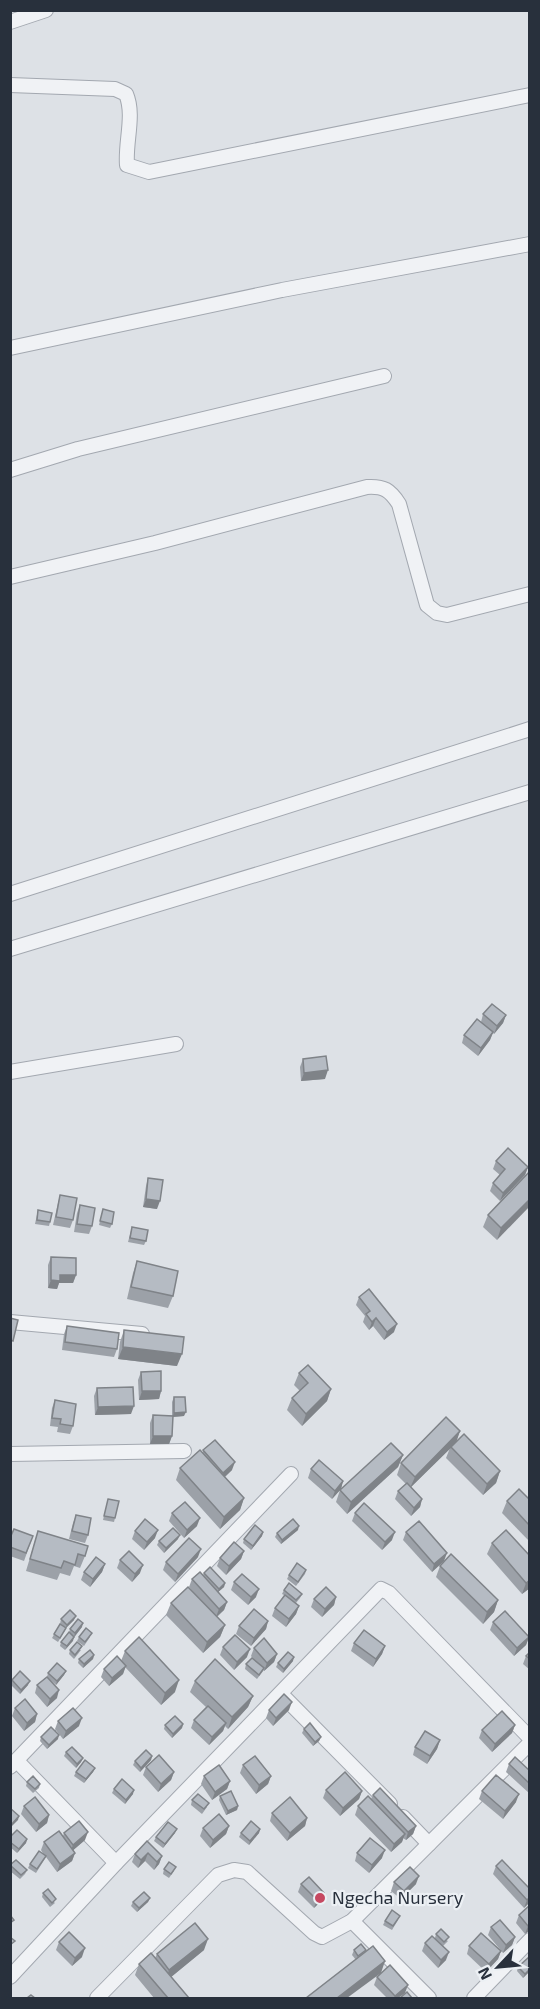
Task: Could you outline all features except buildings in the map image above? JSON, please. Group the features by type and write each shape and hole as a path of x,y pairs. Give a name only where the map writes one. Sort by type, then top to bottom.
{"street":[{"path":"10,22 46,10"},
{"path":"10,85 115,89 126,94 130,104 125,147 128,165 149,172 530,95"},
{"path":"10,348 282,290 530,244"},
{"path":"10,470 78,449 384,376"},
{"path":"10,577 155,543 367,487 382,486 393,495 399,504 427,605 437,613 447,615 530,594"},
{"path":"10,894 530,729"},
{"path":"10,949 530,792"},
{"path":"10,1072 176,1044"},
{"path":"10,1322 150,1335"},
{"path":"10,1454 184,1451"},
{"path":"116,1863 14,1764 291,1474"},
{"path":"10,1977 116,1863 282,1695 381,1589 389,1593 530,1738"},
{"path":"282,1695 429,1844"},
{"path":"98,1998 218,1875 234,1870 247,1872 314,1933 322,1936 352,1922 530,1743"},
{"path":"352,1922 429,1998"},
{"path":"474,1998 530,1940"}],"place":[{"name":"Ngecha Nursery","path":"320,1898"}]}
